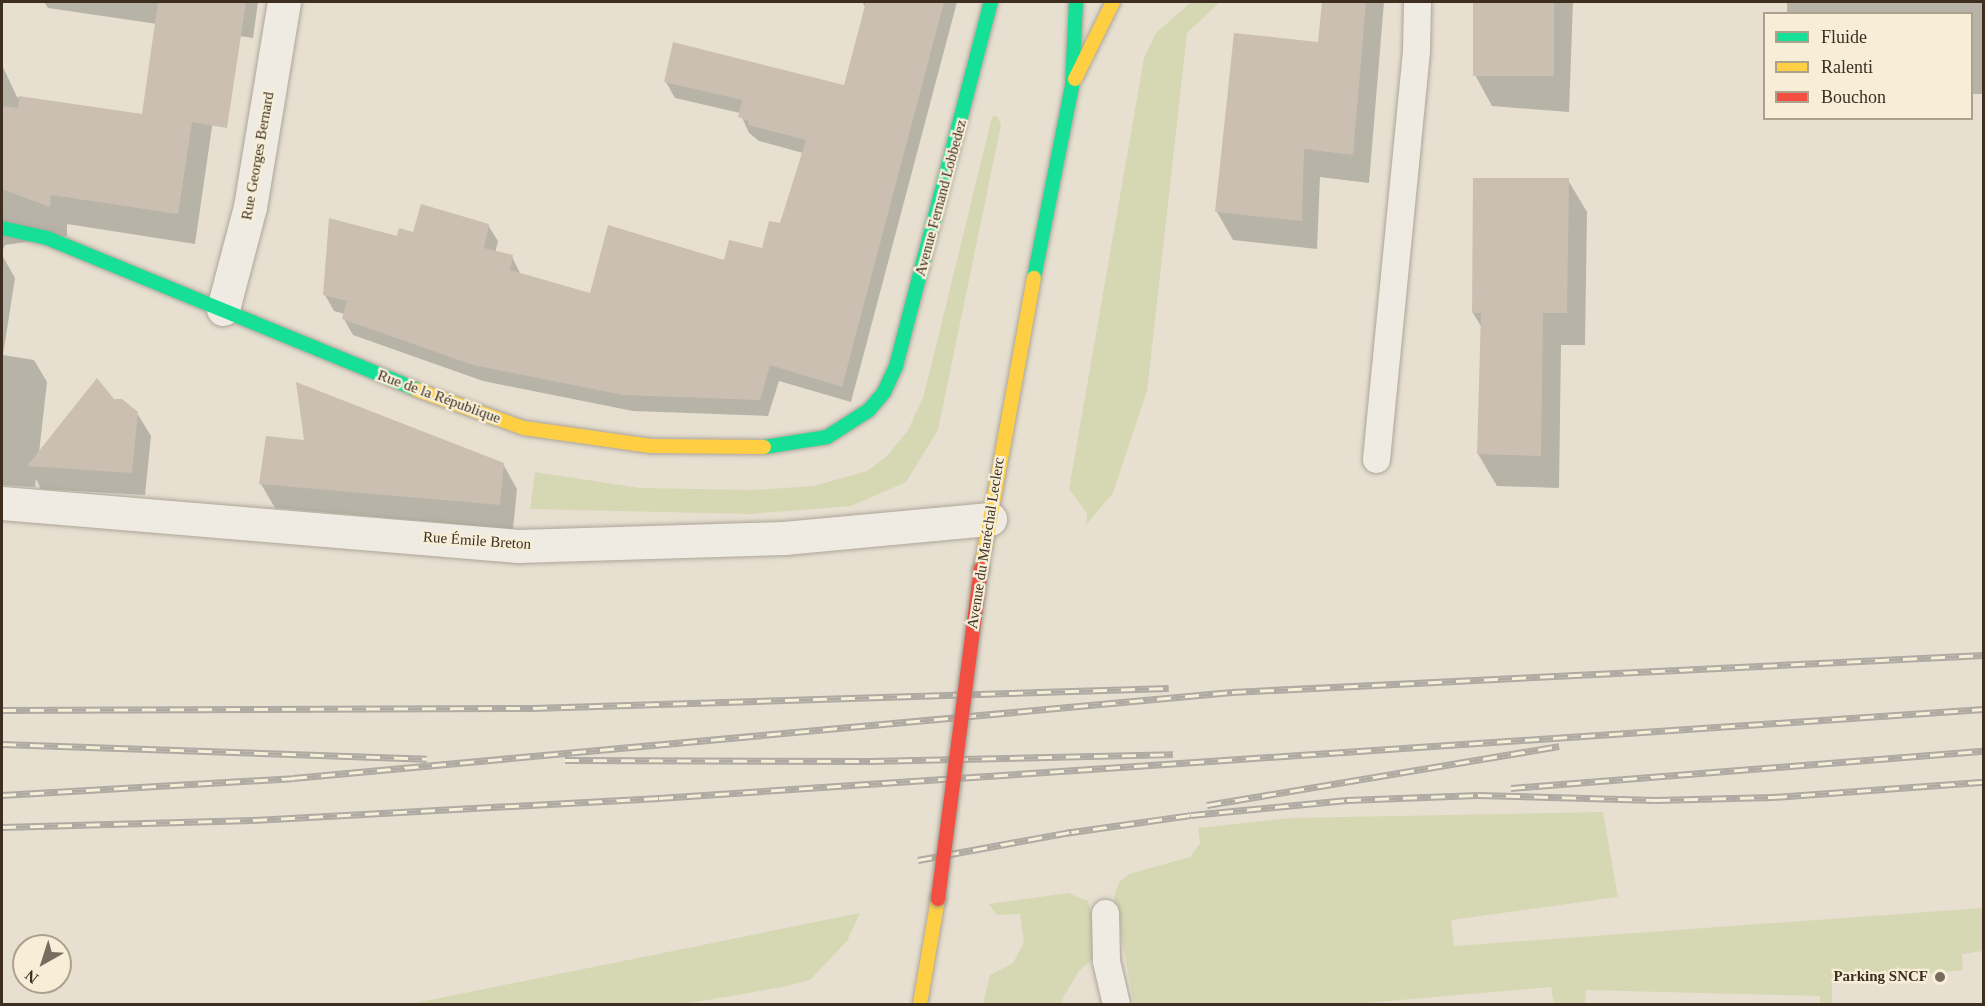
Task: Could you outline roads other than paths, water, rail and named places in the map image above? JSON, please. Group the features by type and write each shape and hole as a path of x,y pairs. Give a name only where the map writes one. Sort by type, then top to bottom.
{"street":[{"name":"Rue Georges Bernard","path":"223,309 250,207 284,2"},
{"name":"Avenue Fernand Lobbedez","path":"884,392 908,321 991,2"},
{"name":"Avenue du Maréchal Leclerc","path":"920,1005 938,899 981,569 1072,86 1076,2"},
{"name":"Avenue du Maréchal Leclerc","path":"1072,86 1113,2"},
{"name":"Rue de la République","path":"2,228 47,238 453,404 524,428 572,437 651,446 758,448 802,443 851,424 884,392"},
{"name":"Rue Émile Breton","path":"2,503 518,546 784,538 990,519"}],"lane":[{"path":"1376,459 1416,50 1416,2"},
{"path":"1105,913 1106,961 1116,1005"}],"railway":[{"path":"2,795 293,778 1232,692 1984,655"},
{"path":"2,710 533,708 1169,688"},
{"path":"2,827 253,820 659,798 1984,709"},
{"path":"2,744 427,759"},
{"path":"1207,805 1559,746"},
{"path":"1511,788 1984,751"},
{"path":"565,760 870,761 1173,754"},
{"path":"1065,833 1191,815 1347,800 1478,795 1656,800 1773,797 1984,782"},
{"path":"918,860 1071,832"}],"place":[{"name":"Parking SNCF","path":"1940,977"}]}
